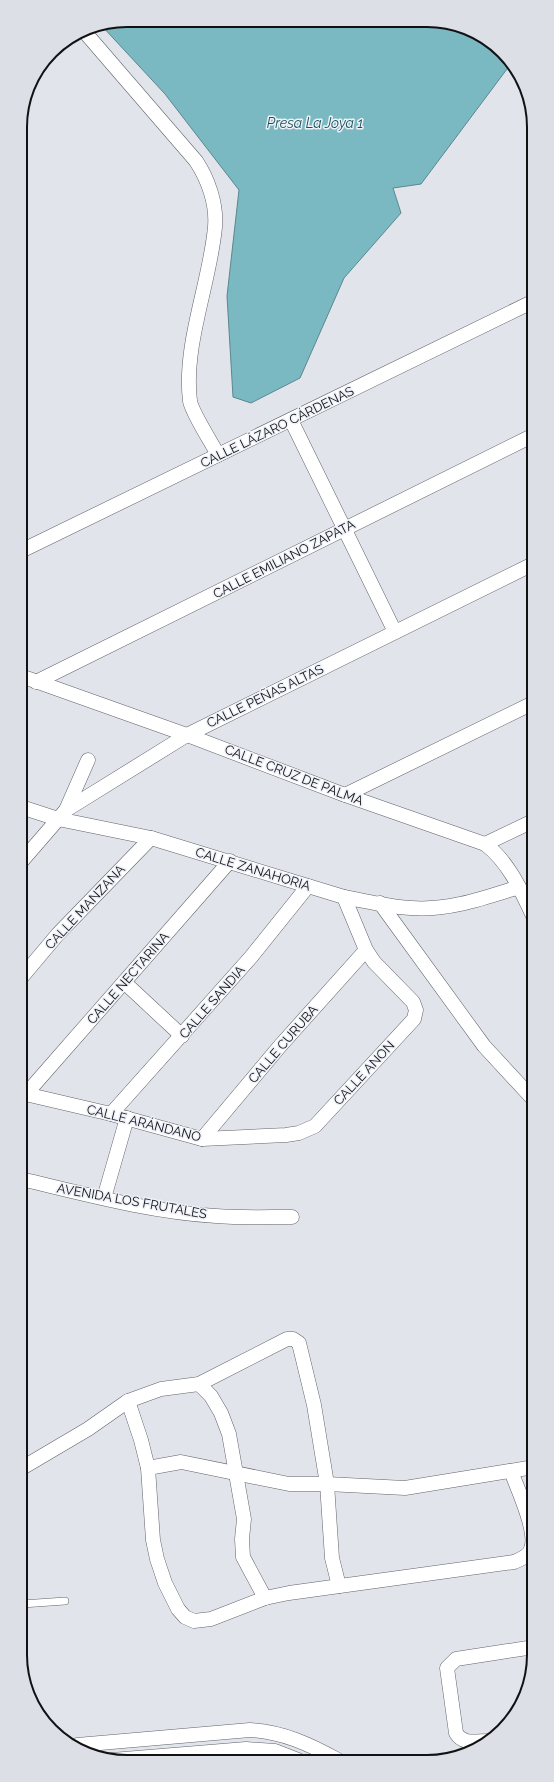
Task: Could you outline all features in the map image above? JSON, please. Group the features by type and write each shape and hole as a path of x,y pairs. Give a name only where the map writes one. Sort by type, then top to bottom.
{"street":[{"path":"87,35 196,161 203,172 213,200 215,226 188,371 190,403 218,455"},
{"name":"CALLE LÁZARO CÁRDENAS","path":"27,548 527,306"},
{"path":"291,420 395,632"},
{"name":"CALLE EMILIANO ZAPATA","path":"36,682 527,438"},
{"name":"CALLE PEÑAS ALTAS","path":"27,855 62,815 187,735 527,566"},
{"name":"CALLE CRUZ DE PALMA","path":"27,678 187,735 345,795 485,844 500,858 519,887 527,904"},
{"path":"345,795 527,706"},
{"path":"62,815 88,760"},
{"name":"CALLE ZANAHORIA","path":"27,808 62,815 151,838 344,897 410,908 434,908 468,903 519,887"},
{"path":"485,844 527,824"},
{"name":"CALLE MANZANA","path":"27,971 58,934 151,838"},
{"name":"CALLE NECTARINA","path":"27,1089 124,982 230,861"},
{"name":"CALLE SANDIA","path":"111,1114 251,957 308,886"},
{"path":"344,897 366,950"},
{"path":"380,903 484,1046 527,1093"},
{"name":"CALLE ANON","path":"315,1126 414,1019 416,1010 413,1002 374,962 366,950"},
{"name":"CALLE CURUBA","path":"202,1139 280,1046 366,950"},
{"path":"124,982 182,1036"},
{"name":"CALLE ARÁNDANO","path":"27,1094 127,1118 202,1139 286,1135 299,1133 315,1126"},
{"path":"104,1198 127,1118"},
{"name":"AVENIDA LOS FRUTALES","path":"27,1180 104,1198 176,1212 216,1216 292,1217"},
{"path":"27,1465 88,1429 128,1401 161,1389 199,1384 287,1339 293,1338 299,1343 310,1388 327,1484 332,1558 339,1586"},
{"path":"199,1384 211,1396 221,1413 229,1434 244,1519 242,1539 243,1557 265,1598"},
{"path":"128,1401 141,1440 148,1468 153,1540 157,1559 165,1583 178,1609 185,1617 194,1621 211,1619 265,1598 339,1586 514,1562 527,1555"},
{"path":"148,1468 181,1462 289,1484 327,1484 405,1488 527,1468"},
{"path":"511,1471 527,1518"},
{"path":"478,1741 465,1741 460,1739 456,1733 447,1668 456,1659 527,1648"},
{"path":"82,1745 250,1730 280,1734 311,1746 328,1755"},
{"path":"305,1755 311,1746"},
{"path":"173,1755 246,1749 260,1755 275,1751 285,1755"}],"lane":[{"path":"27,1604 65,1601"}],"water":[{"name":"Presa La Joya 1","path":"120,27 434,27 459,32 471,37 498,56 508,68 421,184 393,188 401,213 344,278 300,378 251,403 233,397 227,296 239,190 165,94 105,29"}]}
